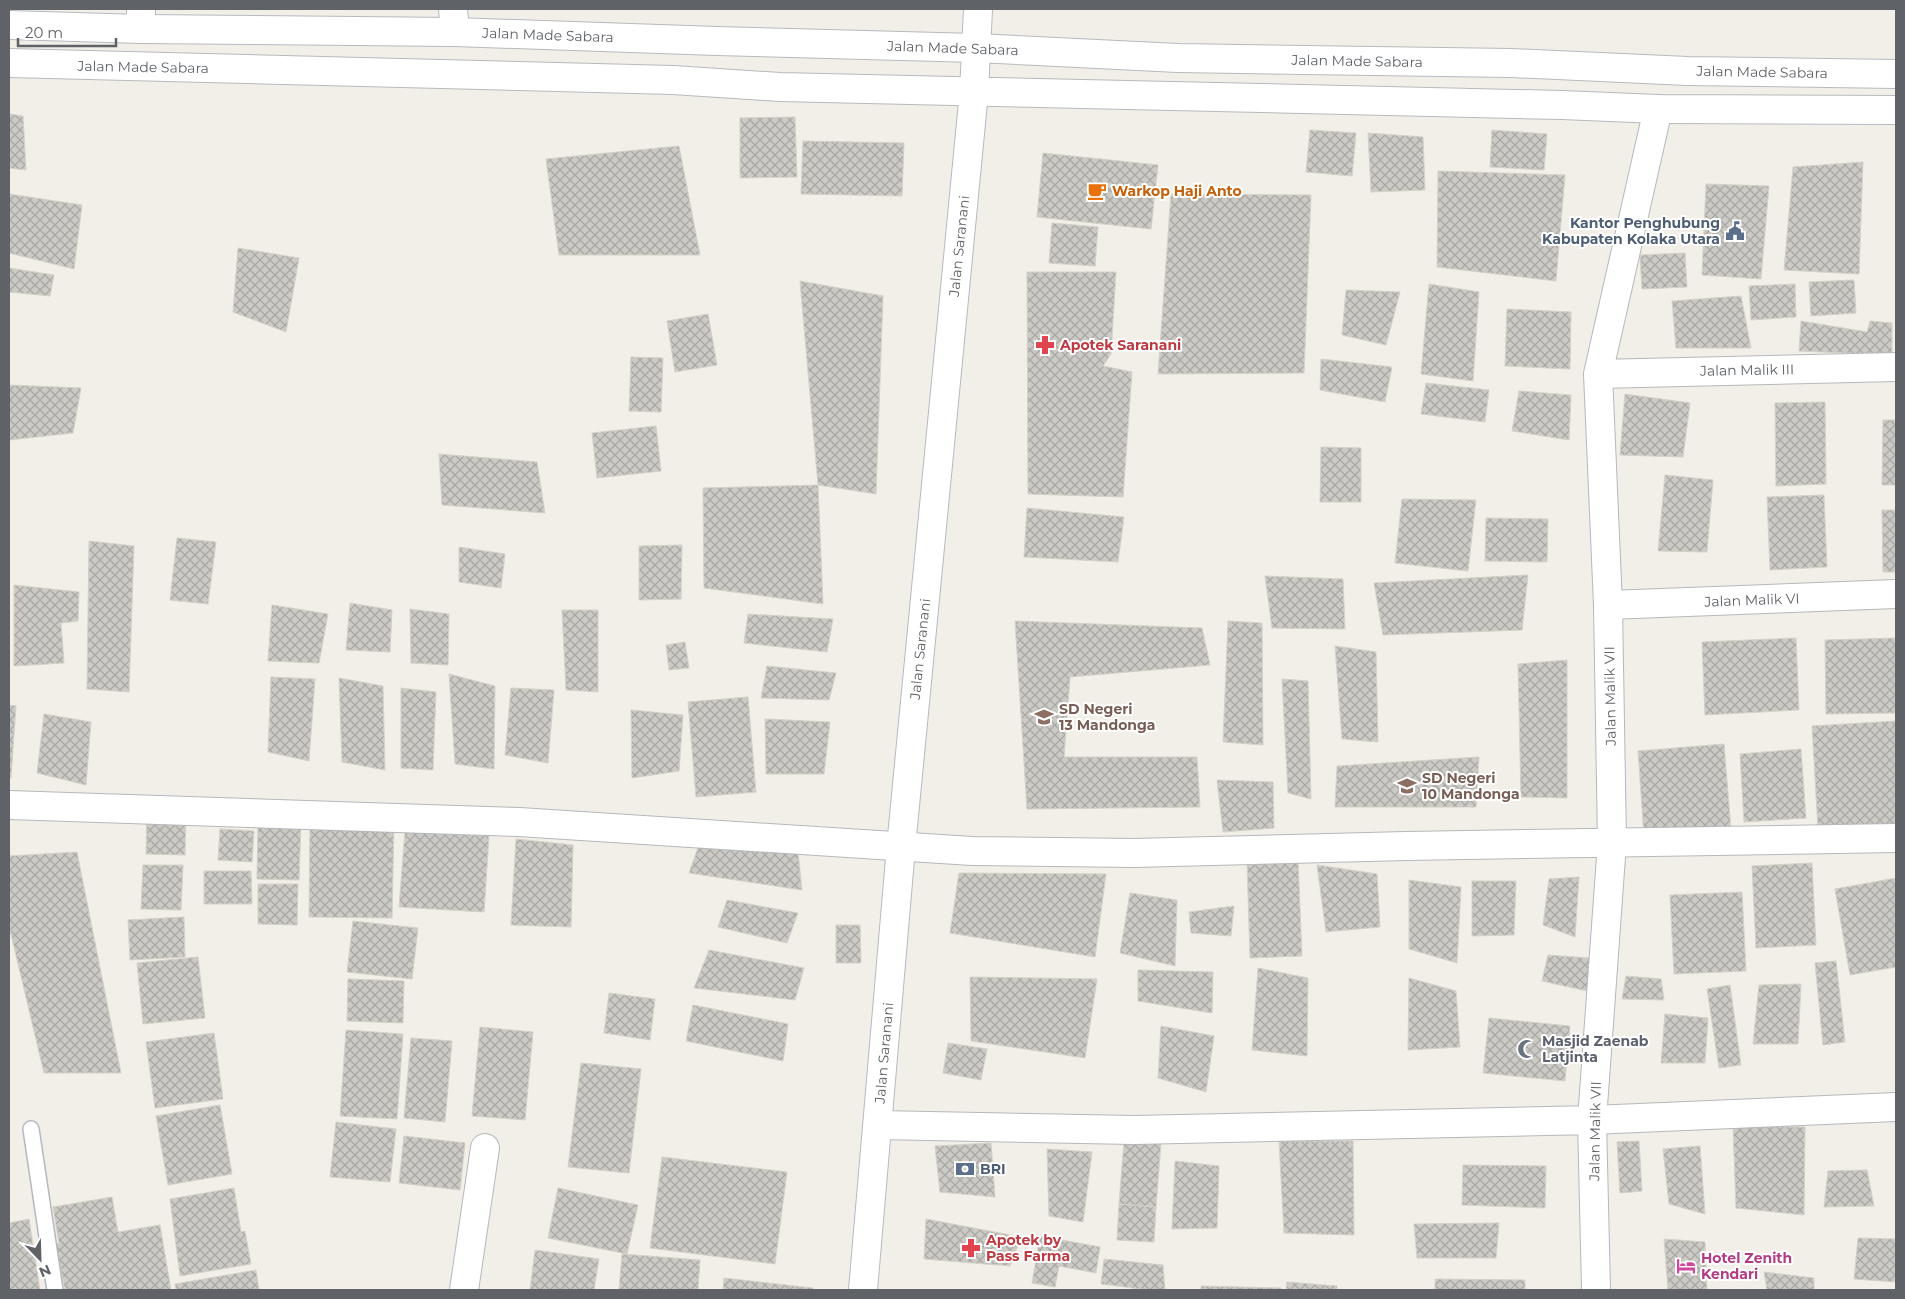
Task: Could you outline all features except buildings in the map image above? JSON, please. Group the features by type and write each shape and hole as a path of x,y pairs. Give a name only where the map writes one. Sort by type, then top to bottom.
{"street":[{"name":"Jalan Saranani","path":"863,1290 900,847 974,92 978,9"},
{"name":"Jalan Made Sabara","path":"9,25 141,19 454,20 717,42 976,48 1178,58 1501,63 1687,71 1896,74"},
{"name":"Jalan Made Sabara","path":"9,64 673,80 780,87 1562,105 1658,109 1896,110"},
{"name":"Jalan Malik VII","path":"1596,1290 1592,1120 1612,843 1608,605 1598,374 1658,109"},
{"name":"Jalan Malik III","path":"1598,374 1896,367"},
{"name":"Jalan Malik VI","path":"1608,605 1896,594"},
{"path":"9,805 519,822 972,851 1134,853 1896,838"},
{"path":"878,1125 1134,1130 1592,1120 1896,1107"},
{"path":"464,1290 485,1148"}],"lane":[{"path":"31,1128 55,1290"}],"place":[{"name":"Warkop Haji Anto","path":"1097,191"},
{"name":"Kantor Penghubung Kabupaten Kolaka Utara","path":"1735,231"},
{"name":"Apotek Saranani","path":"1045,345"},
{"name":"SD Negeri 13 Mandonga","path":"1044,717"},
{"name":"SD Negeri 10 Mandonga","path":"1407,786"},
{"name":"Masjid Zaenab Latjinta","path":"1527,1049"},
{"name":"BRI","path":"965,1169"},
{"name":"Apotek by Pass Farma","path":"971,1248"},
{"name":"Hotel Zenith Kendari","path":"1686,1266"}]}
